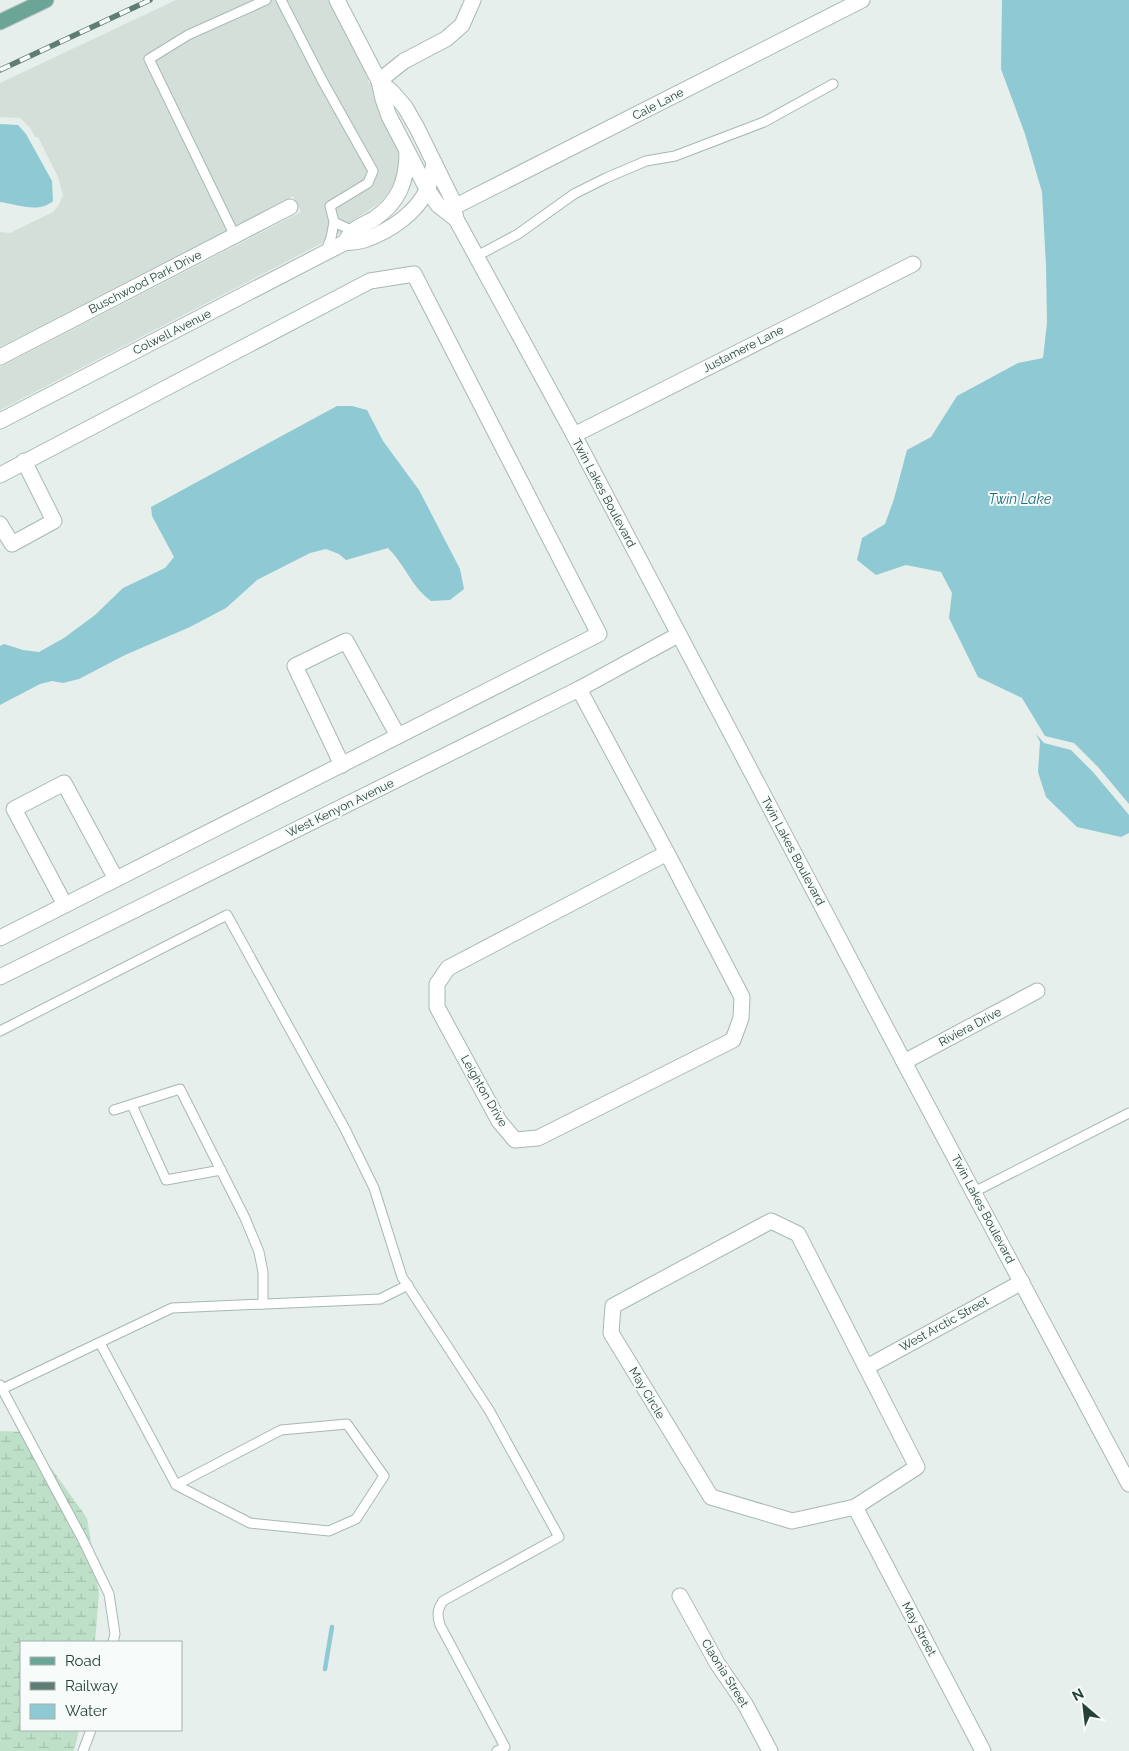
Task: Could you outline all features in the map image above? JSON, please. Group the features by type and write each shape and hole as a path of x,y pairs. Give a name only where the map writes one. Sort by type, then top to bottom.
{"main road":[{"path":"0,22 46,0"}],"street":[{"name":"Twin Lakes Boulevard","path":"337,0 379,81 382,99 428,189 438,205 455,213"},
{"path":"379,81 404,61 446,39 462,24 473,0"},
{"name":"Cale Lane","path":"455,213 862,0"},
{"name":"Twin Lakes Boulevard","path":"379,81 392,92 405,108 452,199 455,213 477,256 574,435 678,635 1129,1484"},
{"name":"Colwell Avenue","path":"344,243 353,231 384,211 398,194 404,184 407,149"},
{"name":"Colwell Avenue","path":"0,421 344,243 366,240 393,226 407,216 419,203 428,189 434,163"},
{"name":"Buschwood Park Drive","path":"0,357 290,207"},
{"name":"Justamere Lane","path":"574,435 913,264"},
{"path":"0,938 599,634 414,274 370,280 24,462 1,470"},
{"path":"0,524 12,544 54,521 24,462"},
{"name":"West Kenyon Avenue","path":"0,976 579,689 678,635"},
{"path":"342,765 295,666 346,641 398,736"},
{"name":"Leighton Drive","path":"579,689 668,853 742,997 741,1018 733,1040 538,1138 515,1140 499,1121 437,1007 437,984 448,968 668,853"},
{"path":"65,905 14,809 64,784 116,879"},
{"name":"Riviera Drive","path":"904,1062 1037,991"},
{"name":"May Circle","path":"771,1221 798,1234 867,1367 917,1468 855,1507 792,1521 711,1497 611,1333 613,1306 771,1221"},
{"name":"West Arctic Street","path":"867,1367 1022,1282"},
{"name":"May Street","path":"855,1507 983,1751"},
{"name":"Claonia Street","path":"680,1596 717,1663 745,1704 770,1751"}],"lane":[{"path":"235,236 149,59 188,35 266,0"},
{"path":"281,0 322,80 373,171 368,183 330,206 334,222 324,253"},
{"path":"477,256 518,234 574,194 606,178 646,161 675,156 764,122 833,84"},
{"path":"334,222 353,231"},
{"path":"0,1031 227,916 345,1129 374,1188 402,1277 489,1410 559,1537 443,1602 438,1610 437,1617 440,1625 505,1747 497,1751"},
{"path":"114,1110 180,1089 245,1218 260,1252 263,1272 263,1304"},
{"path":"132,1105 166,1180 221,1170"},
{"path":"974,1192 1127,1116"},
{"path":"112,1641 115,1634 109,1594 84,1542 1,1387 100,1343 172,1308 380,1298 408,1286"},
{"path":"100,1343 176,1486 250,1523 329,1531 356,1519 384,1476 347,1424 281,1430 176,1486"},
{"path":"83,1751 91,1731"}],"shaded area":[{"path":"176,0 328,0 368,78 368,82 372,85 375,101 382,119 398,150 396,180 386,196 378,204 354,220 339,234 334,235 334,237 0,410 0,367 301,212 293,196 0,347 0,232 10,233 53,212 59,205 63,195 58,177 38,137 35,137 31,129 20,118 0,117 0,83"}],"green space":[{"path":"0,1431 25,1432 87,1518 99,1593 95,1641 20,1641 20,1731 79,1731 74,1751 0,1751"}],"water":[{"name":"Twin Lake","path":"1002,0 1129,0 1129,804 1098,767 1074,743 1045,736 1022,698 978,677 949,618 952,593 941,572 906,565 876,575 857,560 862,538 885,524 894,499 907,450 931,437 957,396 1018,363 1043,358 1047,323 1042,192 1025,134 1001,69"},
{"path":"0,124 18,125 26,134 52,181 53,201 47,205 34,208 0,202"},
{"path":"337,406 352,406 367,410 383,441 419,490 460,569 464,589 450,600 431,601 413,582 388,548 346,560 339,554 326,549 310,553 257,580 226,608 190,627 125,655 79,679 63,683 52,681 40,684 0,705 0,646 4,644 23,650 39,652 64,638 95,615 123,588 165,568 174,557 152,516 151,507"},
{"path":"1036,734 1044,743 1071,750 1093,772 1129,815 1129,833 1121,837 1077,827 1046,797 1038,772 1040,742"}],"waterway":[{"path":"325,1669 332,1627"}],"railway":[{"path":"0,70 150,0"}]}
